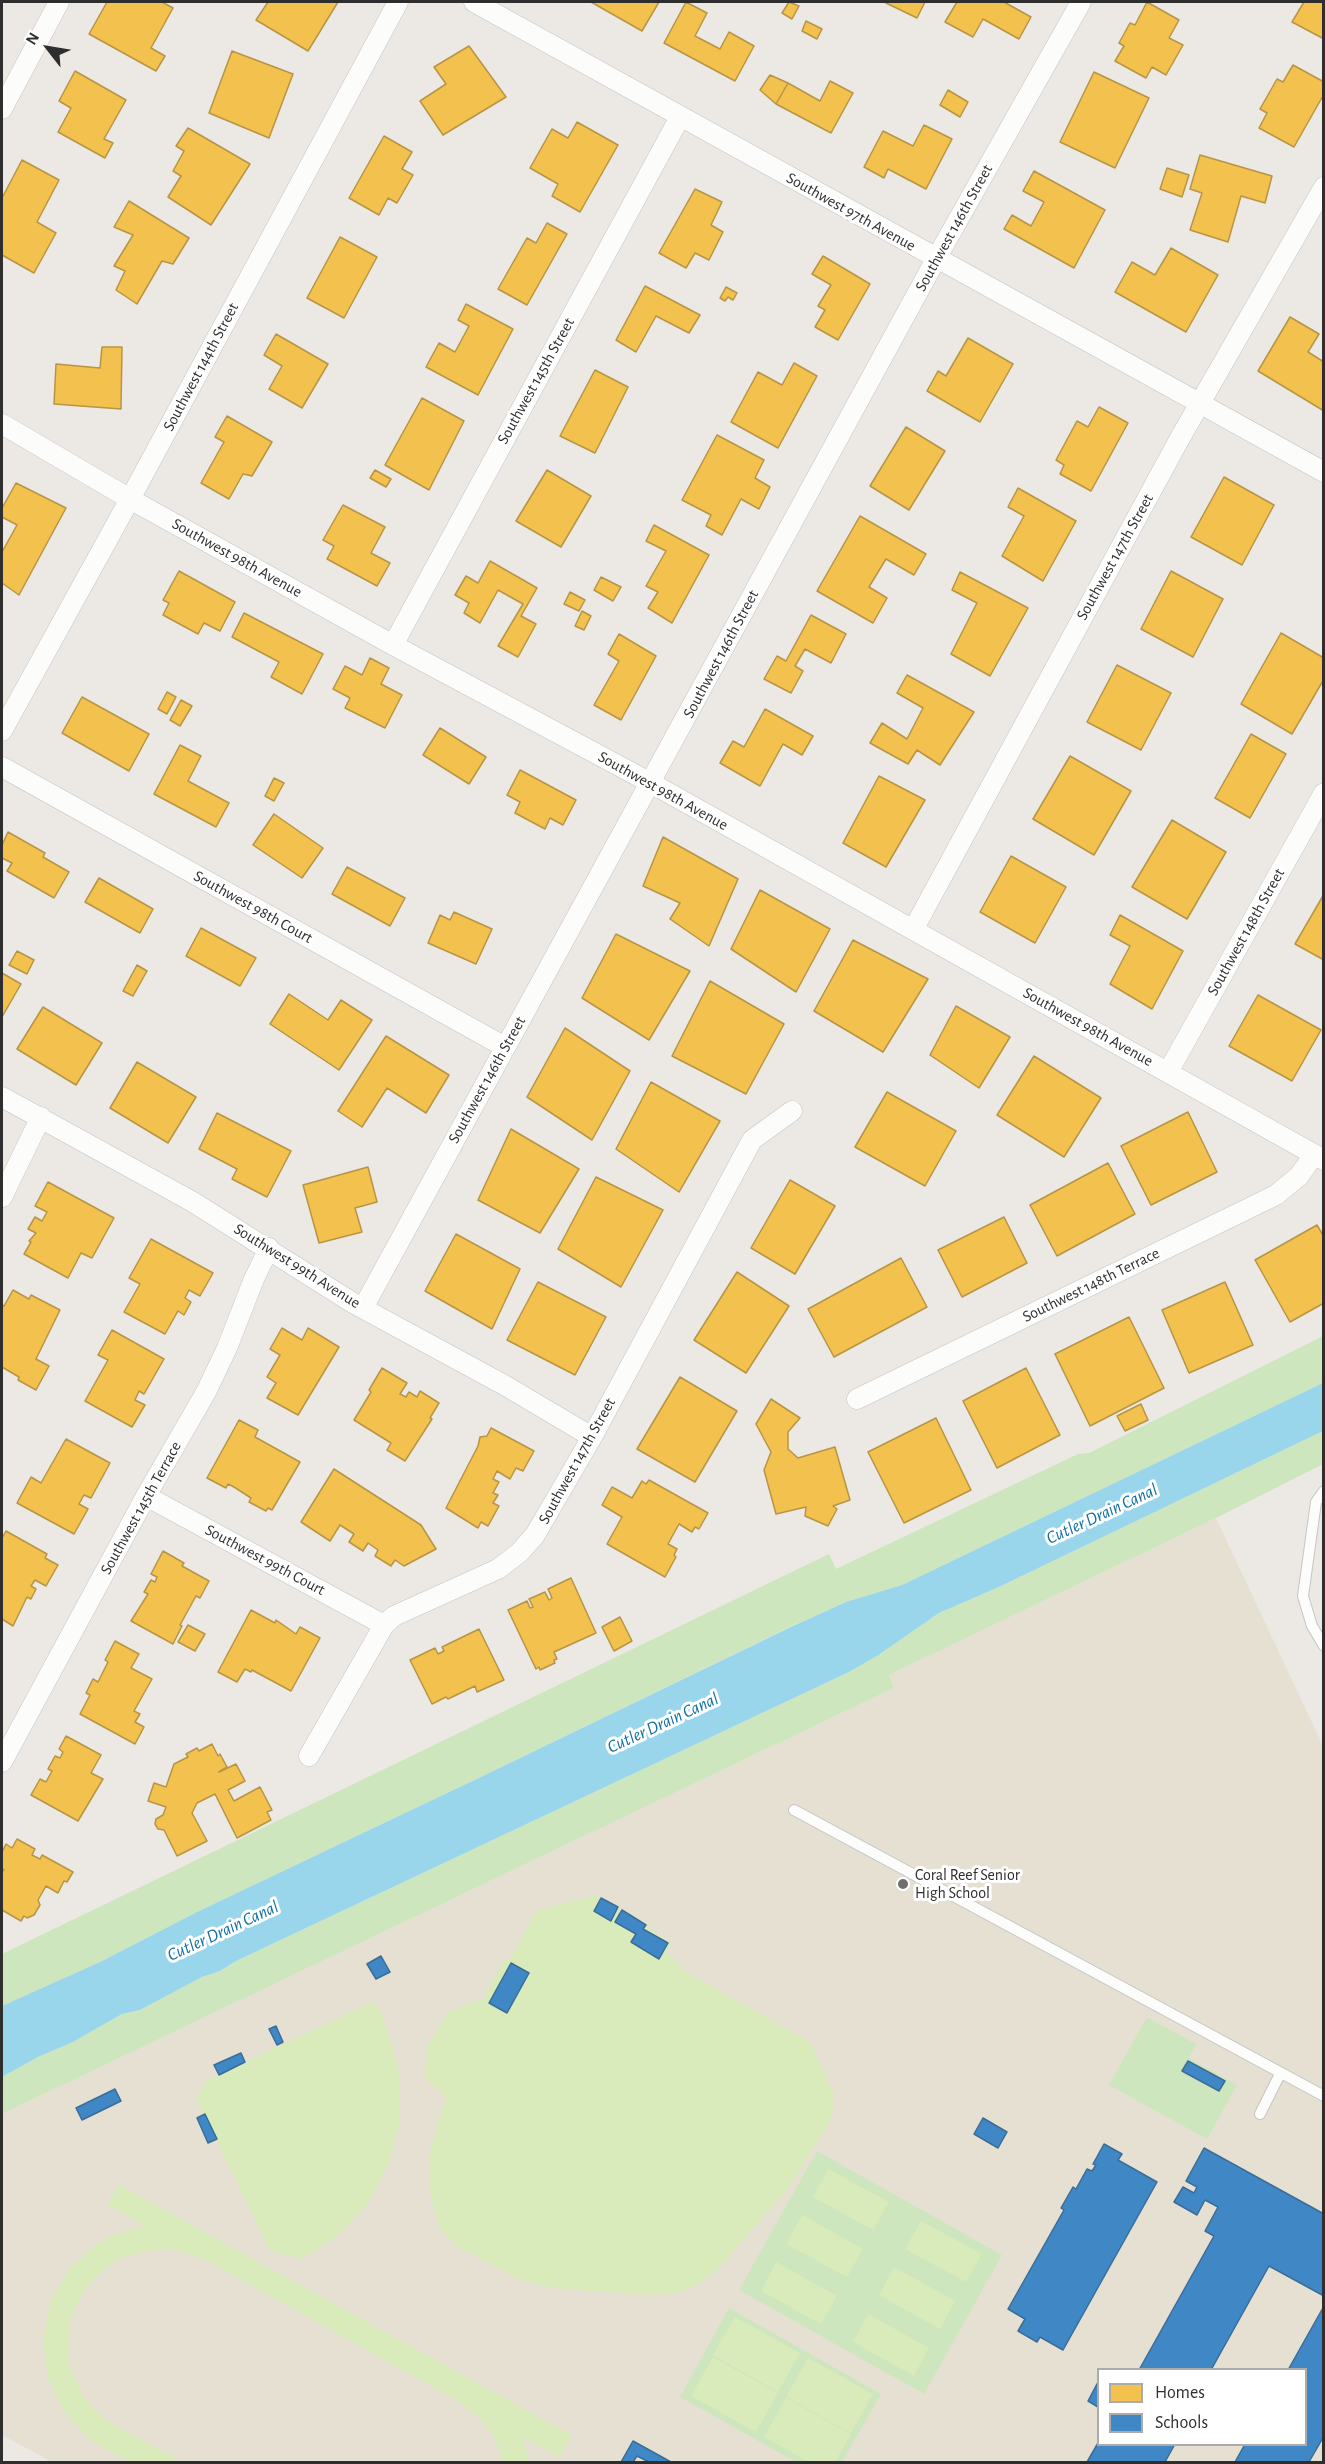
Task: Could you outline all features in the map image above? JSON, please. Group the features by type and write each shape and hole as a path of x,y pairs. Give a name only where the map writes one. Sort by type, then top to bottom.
{"street":[{"path":"2,109 59,2"},
{"name":"Southwest 144th Street","path":"2,731 399,2"},
{"name":"Southwest 97th Avenue","path":"474,2 1323,472"},
{"name":"Southwest 146th Street","path":"363,1308 936,259 1081,2"},
{"name":"Southwest 145th Street","path":"393,645 680,117"},
{"name":"Southwest 147th Street","path":"913,930 1199,403 1323,188"},
{"name":"Southwest 98th Avenue","path":"2,424 130,499 393,645 651,783 1318,1158"},
{"name":"Southwest 98th Court","path":"2,766 505,1047"},
{"name":"Southwest 148th Street","path":"1168,1072 1317,820 1323,793"},
{"name":"Southwest 99th Avenue","path":"2,1097 194,1202 363,1308 506,1386 592,1437"},
{"name":"Southwest 147th Street","path":"309,1756 384,1625 394,1616 498,1569 519,1553 543,1524 752,1140 792,1111"},
{"path":"2,1197 41,1117"},
{"name":"Southwest 148th Terrace","path":"857,1399 1276,1195 1318,1158"},
{"name":"Southwest 145th Terrace","path":"2,1762 216,1371 269,1248"},
{"name":"Southwest 99th Court","path":"146,1496 384,1625"}],"lane":[{"path":"1323,1491 1316,1502 1303,1596 1312,1626 1323,1646"},
{"path":"794,1810 1323,2096"},
{"path":"1260,2114 1280,2074"}],"shaded area":[{"name":"Coral Reef Senior High School","path":"1216,1518 1323,1746 1323,2462 52,2462 2,2435 2,2114 894,1688 889,1675"}],"green space":[{"path":"1323,1336 1323,1383 902,1585 846,1602 792,1626 197,1912 100,1962 2,2006 2,1954 829,1554 836,1569 1078,1454 1089,1453"},
{"path":"1323,1431 1323,1464 889,1675 894,1688 2,2114 2,2077 38,2057 73,2042 122,2014 140,2010 202,1977 220,1971 236,1961 849,1672 877,1656 939,1613 999,1587"},
{"path":"596,1895 637,1918 671,1944 666,1952 685,1971 810,2042 833,2091 834,2110 827,2127 787,2190 718,2269 697,2285 677,2293 656,2295 589,2291 554,2288 521,2280 458,2247 440,2229 429,2190 430,2151 446,2097 425,2078 427,2047 448,2012 483,1999 505,1959 509,1961 536,1911"},
{"path":"374,2001 386,2025 399,2072 400,2120 389,2163 368,2203 340,2233 303,2259 270,2251 197,2099 204,2082"},
{"path":"1147,2017 1196,2044 1189,2058 1237,2085 1207,2139 1109,2085"},
{"path":"817,2151 1002,2255 924,2394 739,2290"},
{"path":"828,2169 889,2202 873,2230 813,2197"},
{"path":"119,2185 572,2435 560,2457 522,2437 529,2462 503,2462 490,2431 481,2419 458,2401 208,2261 180,2251 165,2249 151,2250 122,2258 110,2265 88,2285 73,2311 69,2325 68,2355 71,2370 83,2396 103,2418 181,2462 130,2462 103,2448 88,2438 63,2410 47,2376 43,2340 50,2303 68,2270 96,2245 112,2235 145,2226 107,2204"},
{"path":"802,2215 863,2249 847,2277 786,2244"},
{"path":"921,2221 982,2254 966,2282 905,2249"},
{"path":"776,2262 837,2296 821,2324 761,2291"},
{"path":"894,2267 955,2301 940,2329 879,2295"},
{"path":"729,2308 881,2394 842,2462 796,2462 680,2397"},
{"path":"868,2314 929,2348 914,2376 853,2342"},
{"path":"735,2317 800,2353 778,2392 713,2355"},
{"path":"713,2357 778,2393 756,2432 691,2396"},
{"path":"808,2358 873,2394 851,2433 786,2397"},
{"path":"786,2398 851,2434 835,2462 809,2462 764,2437"}],"water":[{"name":"Cutler Drain Canal","path":"1323,1383 1323,1431 999,1587 939,1613 877,1656 849,1672 236,1961 220,1971 202,1977 140,2010 122,2014 73,2042 38,2057 2,2077 2,2006 100,1962 197,1912 793,1626 846,1602 902,1585"}],"building: Homes":[{"path":"107,2 162,2 173,8 151,48 165,56 156,71 89,34"},
{"path":"268,2 338,2 308,51 256,20"},
{"path":"591,2 659,2 642,31"},
{"path":"686,2 707,13 695,36 720,49 729,32 754,46 735,81 664,43"},
{"path":"789,2 799,6 792,19 782,13"},
{"path":"884,2 925,2 917,18"},
{"path":"957,2 1004,2 1031,17 1019,39 983,19 973,37 945,22"},
{"path":"1147,2 1179,20 1169,38 1183,45 1166,75 1152,67 1146,78 1115,61 1124,46 1119,43 1130,23 1135,25"},
{"path":"1304,2 1324,2 1324,39 1292,22"},
{"path":"806,21 822,29 817,39 802,31"},
{"path":"469,46 506,97 443,135 420,101 446,84 434,67"},
{"path":"232,51 293,74 269,138 209,113"},
{"path":"1293,65 1324,82 1324,94 1294,147 1259,128 1267,113 1260,109 1277,79 1283,82"},
{"path":"75,71 126,100 104,139 113,143 105,158 58,132 71,108 59,101"},
{"path":"1094,72 1149,98 1115,168 1060,142"},
{"path":"770,75 788,83 776,104 760,90"},
{"path":"830,81 853,93 831,133 776,104 788,83 820,101"},
{"path":"948,90 968,102 960,117 940,105"},
{"path":"577,122 618,145 580,212 552,196 558,184 530,168 552,129 568,138"},
{"path":"924,125 952,139 926,189 888,169 884,178 864,167 883,131 913,146"},
{"path":"188,128 250,164 211,225 168,197 181,176 173,171 184,151 176,146"},
{"path":"384,136 412,152 402,169 413,175 397,203 388,198 379,215 349,198"},
{"path":"1200,155 1272,176 1265,203 1241,196 1228,242 1190,230 1202,193 1190,189"},
{"path":"22,160 59,180 37,222 56,233 34,273 2,255 2,198"},
{"path":"1167,168 1189,175 1182,197 1160,189"},
{"path":"1034,171 1105,210 1074,268 1004,229 1012,215 1031,226 1044,202 1023,191"},
{"path":"695,189 722,202 711,225 723,232 709,260 695,253 686,268 659,253"},
{"path":"129,201 189,238 173,264 162,261 137,304 116,290 125,271 114,266 133,235 114,227"},
{"path":"547,223 567,234 527,305 498,289 527,238 536,243"},
{"path":"340,237 377,257 344,318 307,298"},
{"path":"1171,248 1218,275 1186,332 1115,292 1132,262 1155,275"},
{"path":"823,256 870,284 838,340 815,327 825,310 818,306 831,285 812,274"},
{"path":"645,286 700,315 689,333 656,316 636,352 616,340"},
{"path":"726,287 737,293 733,300 728,297 725,301 720,298"},
{"path":"466,304 513,329 478,395 426,367 439,343 455,352 469,326 458,320"},
{"path":"1290,317 1319,334 1308,352 1324,362 1324,411 1258,371"},
{"path":"276,334 328,364 302,408 269,389 282,366 264,355"},
{"path":"968,338 1013,364 980,422 927,391 938,371 946,376"},
{"path":"102,347 122,347 121,409 54,404 56,364 100,368"},
{"path":"794,363 817,376 778,448 731,422 758,372 782,385"},
{"path":"595,370 628,387 595,453 560,436"},
{"path":"422,398 464,421 429,490 385,465"},
{"path":"1099,407 1128,423 1091,491 1060,474 1064,465 1056,460 1077,421 1088,427"},
{"path":"227,416 272,442 252,476 243,474 229,499 201,483 224,442 215,437"},
{"path":"906,427 945,451 909,510 870,486"},
{"path":"717,435 764,460 755,478 770,487 759,509 741,499 722,535 706,526 711,515 682,500"},
{"path":"375,470 391,479 386,487 370,478"},
{"path":"547,470 591,496 561,547 516,521"},
{"path":"1224,477 1274,505 1242,565 1191,537"},
{"path":"16,483 66,508 19,595 2,583 2,552 17,525 2,517 2,508"},
{"path":"1018,488 1076,521 1043,581 1002,556 1024,516 1008,507"},
{"path":"343,505 385,527 371,553 390,563 377,586 327,559 334,546 323,540"},
{"path":"860,516 926,554 914,575 886,559 869,587 887,598 873,623 817,591"},
{"path":"654,525 709,555 672,623 648,608 658,592 646,586 666,551 646,541"},
{"path":"490,561 537,588 521,616 536,624 518,657 498,646 523,604 498,590 480,623 464,613 469,603 455,595 466,576 478,583"},
{"path":"179,571 235,602 220,631 204,623 198,634 163,615 169,603 163,600"},
{"path":"1171,571 1223,599 1193,657 1141,629"},
{"path":"960,572 1028,608 990,676 951,654 977,603 952,590"},
{"path":"601,577 621,587 613,601 594,590"},
{"path":"570,592 585,600 579,611 564,604"},
{"path":"582,611 591,616 584,630 575,626"},
{"path":"244,613 323,654 302,694 271,677 279,662 232,637"},
{"path":"811,615 846,634 831,663 805,649 795,666 803,671 791,693 764,679 777,656 786,661"},
{"path":"1281,633 1324,658 1324,679 1292,734 1241,704"},
{"path":"619,634 656,656 621,720 594,705 619,661 608,654"},
{"path":"370,658 389,668 381,684 402,695 385,728 345,708 350,698 333,689 345,666 362,675"},
{"path":"1117,665 1171,693 1141,750 1087,722"},
{"path":"907,675 974,712 940,765 917,750 908,764 870,743 882,723 907,739 923,708 897,693"},
{"path":"167,692 176,697 167,714 158,709"},
{"path":"82,697 149,734 129,771 62,733"},
{"path":"181,700 192,706 180,726 170,720"},
{"path":"765,709 813,736 802,755 783,744 760,786 720,763 733,741 744,747"},
{"path":"440,728 486,757 469,784 423,755"},
{"path":"1251,734 1286,754 1250,818 1215,798"},
{"path":"180,745 201,756 188,781 229,803 216,827 154,794"},
{"path":"1070,756 1131,791 1094,855 1033,819"},
{"path":"520,770 576,800 563,825 550,818 545,829 515,813 520,802 507,795"},
{"path":"879,776 925,800 886,867 843,843"},
{"path":"274,778 284,783 274,801 265,796"},
{"path":"274,814 323,848 302,878 253,845"},
{"path":"1172,820 1226,852 1187,919 1132,887"},
{"path":"8,832 45,853 43,857 69,872 54,898 7,871 12,863 2,858 2,845"},
{"path":"663,837 738,879 709,946 670,919 680,903 643,886"},
{"path":"1011,856 1066,887 1035,943 980,912"},
{"path":"347,867 405,898 390,926 332,894"},
{"path":"99,878 153,909 140,933 85,902"},
{"path":"760,890 830,929 796,992 731,949"},
{"path":"1324,894 1324,960 1295,944"},
{"path":"454,912 492,929 476,964 428,943 440,915 450,920"},
{"path":"1120,915 1183,951 1152,1009 1110,984 1130,946 1110,935"},
{"path":"201,928 256,958 240,986 186,956"},
{"path":"616,934 690,971 649,1040 582,998"},
{"path":"853,940 928,979 883,1052 814,1011"},
{"path":"17,951 34,960 27,974 9,965"},
{"path":"137,965 147,971 133,996 123,991"},
{"path":"2,973 21,984 2,1017"},
{"path":"710,981 784,1024 746,1094 672,1056"},
{"path":"289,994 328,1020 341,1000 372,1020 339,1070 270,1024"},
{"path":"1258,995 1321,1030 1292,1081 1229,1046"},
{"path":"956,1006 1010,1037 979,1088 930,1055"},
{"path":"43,1007 102,1043 76,1085 17,1049"},
{"path":"565,1028 630,1071 592,1140 527,1097"},
{"path":"386,1036 449,1075 426,1113 387,1088 362,1127 338,1111"},
{"path":"1034,1056 1101,1098 1064,1157 997,1115"},
{"path":"137,1062 196,1097 168,1143 110,1108"},
{"path":"651,1082 720,1121 679,1192 616,1149"},
{"path":"887,1092 956,1131 925,1186 855,1147"},
{"path":"1188,1112 1217,1172 1151,1205 1121,1146"},
{"path":"217,1113 291,1151 267,1197 232,1179 237,1169 199,1149"},
{"path":"511,1129 579,1169 540,1233 478,1200"},
{"path":"1108,1163 1135,1214 1057,1256 1030,1205"},
{"path":"368,1167 377,1202 355,1208 362,1232 319,1243 303,1185"},
{"path":"596,1177 663,1210 621,1287 558,1249"},
{"path":"790,1180 835,1206 795,1274 751,1248"},
{"path":"48,1182 114,1218 92,1258 81,1253 68,1278 24,1254 31,1242 29,1241 36,1233 28,1229 35,1217 42,1221 47,1212 35,1206"},
{"path":"1004,1217 1027,1263 962,1297 938,1250"},
{"path":"1317,1225 1324,1237 1324,1303 1290,1322 1255,1260"},
{"path":"456,1234 520,1269 492,1329 425,1291"},
{"path":"151,1239 213,1273 200,1296 189,1290 185,1298 191,1302 184,1315 178,1311 165,1334 124,1312 140,1284 129,1278"},
{"path":"901,1258 927,1307 834,1357 808,1309"},
{"path":"737,1272 789,1306 746,1373 694,1340"},
{"path":"538,1282 606,1317 575,1375 507,1340"},
{"path":"1225,1282 1253,1345 1189,1373 1162,1310"},
{"path":"13,1290 29,1299 31,1295 60,1310 36,1359 49,1366 36,1390 18,1380 19,1377 2,1367 2,1305 4,1306"},
{"path":"1129,1317 1164,1388 1090,1426 1055,1354"},
{"path":"282,1328 302,1340 308,1328 339,1347 298,1415 267,1398 276,1383 267,1377 280,1355 270,1349"},
{"path":"112,1330 164,1359 144,1394 139,1391 135,1400 145,1405 132,1427 85,1401 108,1360 98,1355"},
{"path":"382,1368 407,1383 400,1394 406,1397 409,1392 417,1397 420,1391 439,1403 430,1418 432,1419 405,1461 387,1450 391,1443 354,1420"},
{"path":"1026,1368 1060,1435 997,1468 963,1401"},
{"path":"680,1377 737,1411 695,1482 637,1449"},
{"path":"771,1399 800,1418 788,1432 788,1449 798,1458 835,1447 850,1500 833,1506 837,1509 828,1526 805,1516 806,1507 776,1514 764,1470 771,1452 756,1424"},
{"path":"1141,1404 1148,1420 1125,1431 1117,1416"},
{"path":"936,1418 971,1490 904,1523 868,1452"},
{"path":"239,1420 258,1430 255,1437 300,1462 272,1510 268,1508 266,1511 249,1502 251,1498 228,1484 226,1488 207,1478"},
{"path":"491,1428 534,1451 523,1471 516,1468 510,1479 497,1471 493,1479 499,1482 493,1493 498,1495 493,1503 499,1506 488,1526 481,1522 478,1528 446,1508 478,1446 480,1437 487,1436"},
{"path":"66,1439 110,1463 91,1498 84,1495 79,1504 88,1509 74,1534 17,1503 31,1477 41,1483"},
{"path":"334,1469 421,1525 436,1549 404,1566 395,1560 391,1566 375,1556 378,1550 368,1543 363,1551 349,1542 354,1534 340,1525 330,1541 301,1522"},
{"path":"649,1480 708,1513 699,1529 695,1527 692,1532 679,1524 668,1544 677,1549 674,1555 676,1557 665,1577 607,1544 622,1517 602,1505 612,1487 632,1498 642,1481 646,1484"},
{"path":"6,1531 47,1554 45,1558 58,1565 46,1586 35,1580 31,1586 36,1589 31,1599 27,1597 13,1626 2,1619 2,1538"},
{"path":"163,1551 184,1563 182,1566 209,1581 200,1598 196,1596 180,1625 182,1626 173,1644 131,1621 148,1594 144,1592 151,1580 155,1582 157,1577 151,1574"},
{"path":"571,1578 596,1633 554,1652 557,1659 554,1660 555,1663 540,1670 539,1667 536,1669 508,1610 527,1601 530,1608 533,1607 529,1599 545,1592 549,1600 552,1598 548,1589"},
{"path":"251,1610 275,1623 276,1620 296,1634 300,1627 320,1638 291,1691 252,1670 251,1672 245,1669 237,1682 218,1672"},
{"path":"620,1617 632,1641 614,1651 602,1627"},
{"path":"188,1625 205,1634 195,1651 178,1642"},
{"path":"479,1629 504,1680 477,1692 475,1686 432,1704 410,1660 435,1648 438,1654 444,1651 442,1647"},
{"path":"115,1641 139,1654 131,1668 152,1679 134,1711 140,1714 135,1722 144,1727 135,1744 80,1714 90,1695 86,1693 93,1679 98,1682 108,1662 105,1660"},
{"path":"66,1736 101,1755 91,1773 103,1779 78,1821 31,1795 40,1779 46,1782 52,1771 48,1769 55,1756 60,1758 63,1752 59,1749"},
{"path":"212,1744 227,1767 219,1772 236,1764 245,1781 228,1790 234,1801 260,1787 272,1810 267,1812 271,1820 237,1838 215,1794 197,1803 192,1813 207,1841 177,1856 164,1830 158,1829 155,1824 156,1819 163,1815 166,1807 148,1801 154,1783 166,1787 174,1764 188,1757 186,1754 197,1748 199,1751"},
{"path":"17,1839 35,1849 32,1855 40,1859 42,1855 73,1872 67,1882 64,1881 58,1893 46,1886 38,1900 40,1905 34,1915 27,1918 24,1916 21,1921 2,1910 2,1871 4,1870 2,1852 6,1844 12,1848"}],"building: Schools":[{"path":"601,1898 618,1907 611,1921 594,1911"},
{"path":"622,1910 646,1925 643,1929 668,1943 659,1959 631,1942 636,1934 615,1922"},
{"path":"381,1956 390,1972 376,1979 367,1964"},
{"path":"511,1963 529,1973 507,2013 489,2003"},
{"path":"276,2026 283,2042 277,2045 269,2029"},
{"path":"241,2053 245,2062 219,2075 214,2065"},
{"path":"1188,2061 1225,2081 1219,2091 1182,2071"},
{"path":"115,2089 121,2101 82,2120 76,2108"},
{"path":"205,2114 217,2139 208,2143 197,2118"},
{"path":"983,2118 1007,2132 998,2148 974,2134"},
{"path":"1104,2144 1122,2154 1118,2160 1157,2182 1063,2350 1040,2337 1037,2342 1018,2331 1025,2319 1008,2309 1064,2210 1061,2208 1073,2187 1076,2189 1087,2169 1092,2171 1096,2165 1093,2164"},
{"path":"1204,2148 1324,2214 1324,2296 1269,2266 1212,2368 1140,2368 1214,2236 1205,2231 1218,2207 1205,2200 1197,2215 1174,2202 1183,2187 1194,2193 1197,2187 1186,2181"},
{"path":"1324,2306 1324,2436 1309,2462 1235,2462 1244,2446 1307,2446 1307,2368 1289,2368"},
{"path":"1097,2384 1097,2406 1088,2401"},
{"path":"633,2441 671,2462 649,2462 637,2456 633,2462 621,2462"},
{"path":"1097,2445 1174,2446 1165,2462 1087,2462"}],"place":[{"name":"Coral Reef Senior High School","path":"903,1884"}]}
